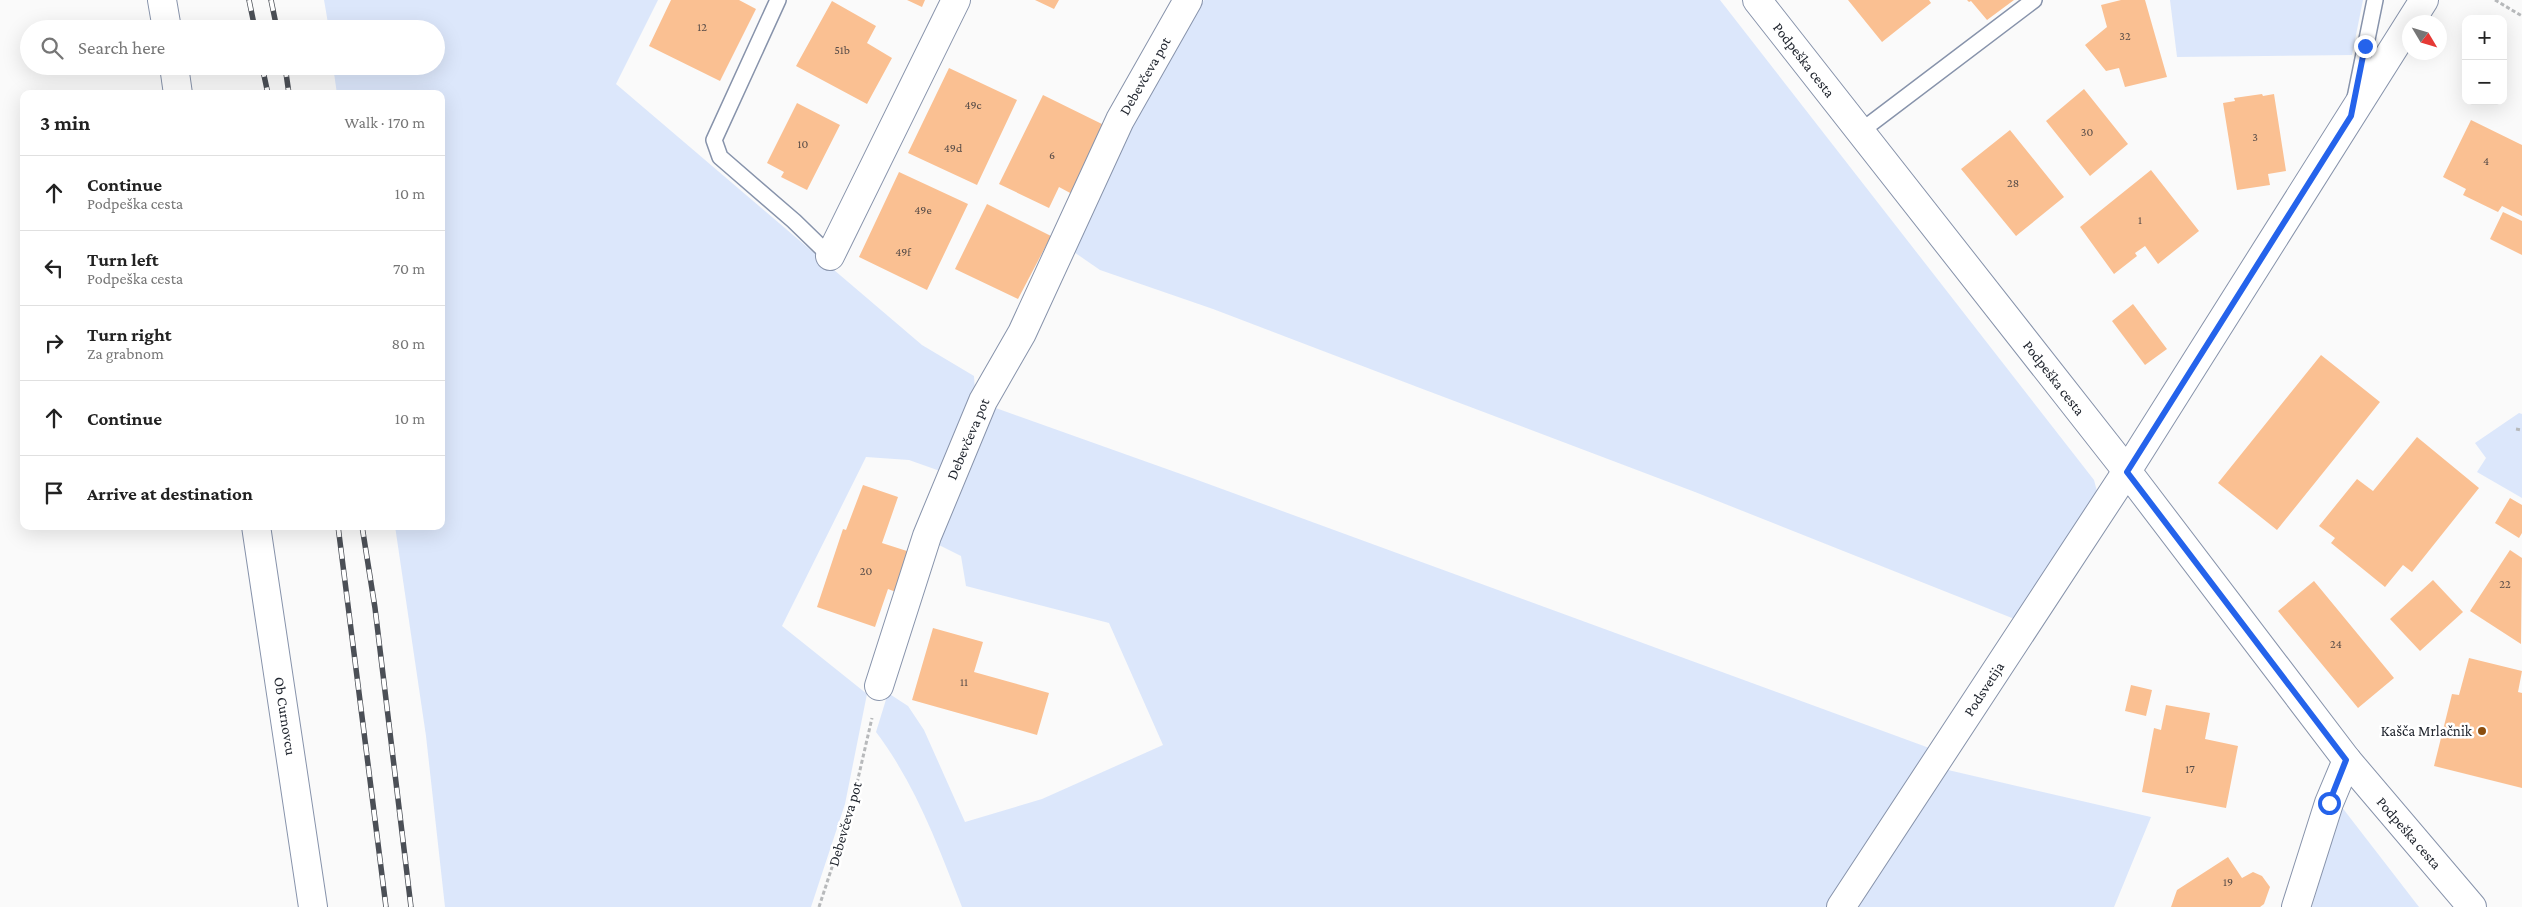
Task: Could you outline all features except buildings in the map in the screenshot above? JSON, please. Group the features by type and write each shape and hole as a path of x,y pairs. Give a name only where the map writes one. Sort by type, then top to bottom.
{"street":[{"path":"162,0 165,20"},
{"path":"830,256 956,0"},
{"name":"Debevčeva pot","path":"879,686 926,536 983,401 1022,333 1120,120 1188,0"},
{"name":"Podpeška cesta","path":"1757,0 2127,472 2346,760 2472,907"},
{"name":"Podsvetija","path":"1841,907 2127,472 2424,0"},
{"path":"175,75 177,90"},
{"name":"Ob Curnovcu","path":"257,530 313,907"},
{"path":"2296,907 2329,803 2346,760"}],"lane":[{"path":"778,0 714,140 720,157 794,221 830,256"},
{"path":"1861,132 2034,0"},
{"path":"2351,116 2375,0"}],"path":[{"path":"2495,0 2522,16"},
{"path":"2516,429 2522,430"},
{"name":"Debevčeva pot","path":"819,907 851,809 879,686"}],"shaded area":[{"path":"324,0 658,0 616,84 922,345 974,376 975,390 967,402 940,471 909,460 866,457 782,626 867,694 845,804 811,907 445,907 426,736 396,530 445,530 445,90 336,90 334,75 445,75 445,20 327,20"},
{"path":"1204,0 1720,0 2094,480 2098,495 2017,620 1695,492 1213,309 1100,270 1071,250 1130,126"},
{"path":"2170,0 2363,0 2352,55 2177,57"},
{"path":"993,407 1932,749 1828,907 962,907 925,816 903,773 876,732 888,693 908,706 924,730 965,822 1042,799 1163,745 1109,623 966,586 961,556 935,543"},
{"path":"2519,413 2522,414 2522,498 2477,472 2486,458 2475,443"},
{"path":"1948,770 2151,817 2114,907 1858,907"},
{"path":"2341,806 2419,907 2312,907"}],"railway":[{"path":"249,0 253,20"},
{"path":"271,0 275,20"},
{"path":"264,75 267,90"},
{"path":"286,75 288,90"},
{"path":"339,530 386,907"},
{"path":"363,530 375,608 411,907"}],"place":[{"name":"Kašča Mrlačnik","path":"2482,731"}],"route":[{"path":"2329,803 2346,760 2127,472 2351,116 2365,46"}]}
